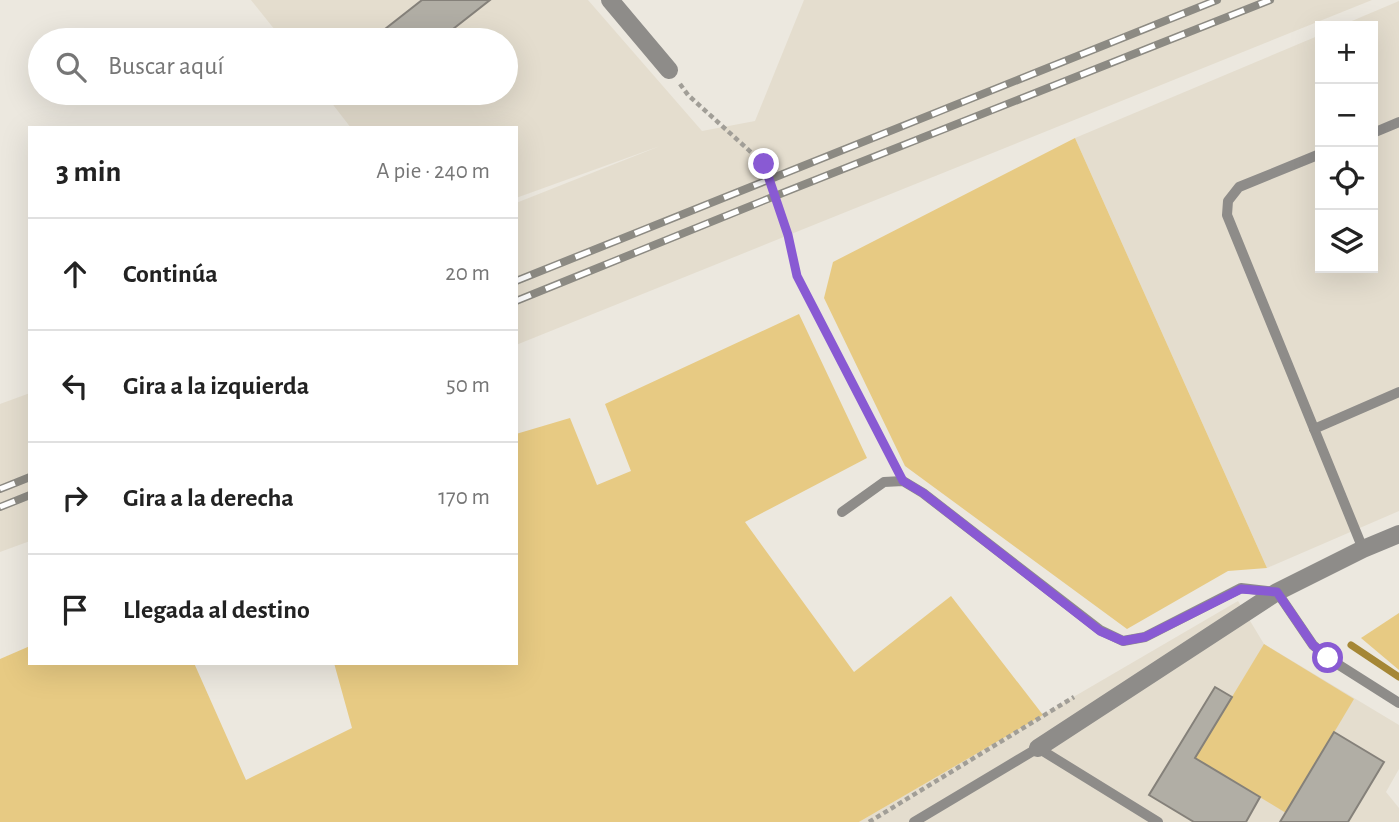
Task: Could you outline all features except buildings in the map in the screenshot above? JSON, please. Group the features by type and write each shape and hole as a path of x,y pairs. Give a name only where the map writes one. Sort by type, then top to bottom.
{"street":[{"path":"610,0 669,69"},
{"path":"1038,748 1277,592 1399,534"}],"lane":[{"path":"1378,131 1399,122"},
{"path":"1315,156 1239,187 1228,201 1227,215 1363,549"},
{"path":"1314,429 1399,392"},
{"path":"842,512 884,482 903,481 923,493 1100,631 1123,641 1145,637 1241,589 1277,592 1313,645 1328,658 1399,703"},
{"path":"914,822 1038,748 1158,822"}],"path":[{"path":"669,69 688,95 764,164 788,235 797,276 903,481"},
{"path":"869,822 1074,696"}],"shaded area":[{"path":"251,0 588,0 702,131 755,121 804,0 1372,0 518,344 518,202 660,146 518,197 518,126 349,126 333,105 518,105 518,28 273,28"},
{"path":"1399,1 1399,511 1267,568 1075,138 1315,37 1315,273 1378,273 1378,21 1352,21"},
{"path":"1075,138 1267,568 1228,571 1127,629 905,466 824,298 833,262"},
{"path":"799,314 867,458 745,522 854,672 951,596 1043,715 859,822 0,822 0,659 28,647 28,665 195,665 246,780 352,728 335,665 518,665 518,433 570,418 597,485 631,471 605,404"},
{"path":"28,394 28,542 0,552 0,404"},
{"path":"1238,601 1264,644 1399,725 1399,769 1386,792 1399,808 1399,822 859,822"},
{"path":"1399,613 1399,670 1361,638"},
{"path":"1264,644 1354,699 1286,813 1195,758"}],"waterway":[{"path":"1351,645 1399,677"}],"railway":[{"path":"518,280 1217,0"},
{"path":"518,300 1270,0"},
{"path":"0,489 28,478"},
{"path":"0,507 28,496"}],"route":[{"path":"764,164 788,235 797,276 903,481 923,493 1100,631 1123,641 1145,637 1241,589 1277,592 1313,645 1328,658"}]}
